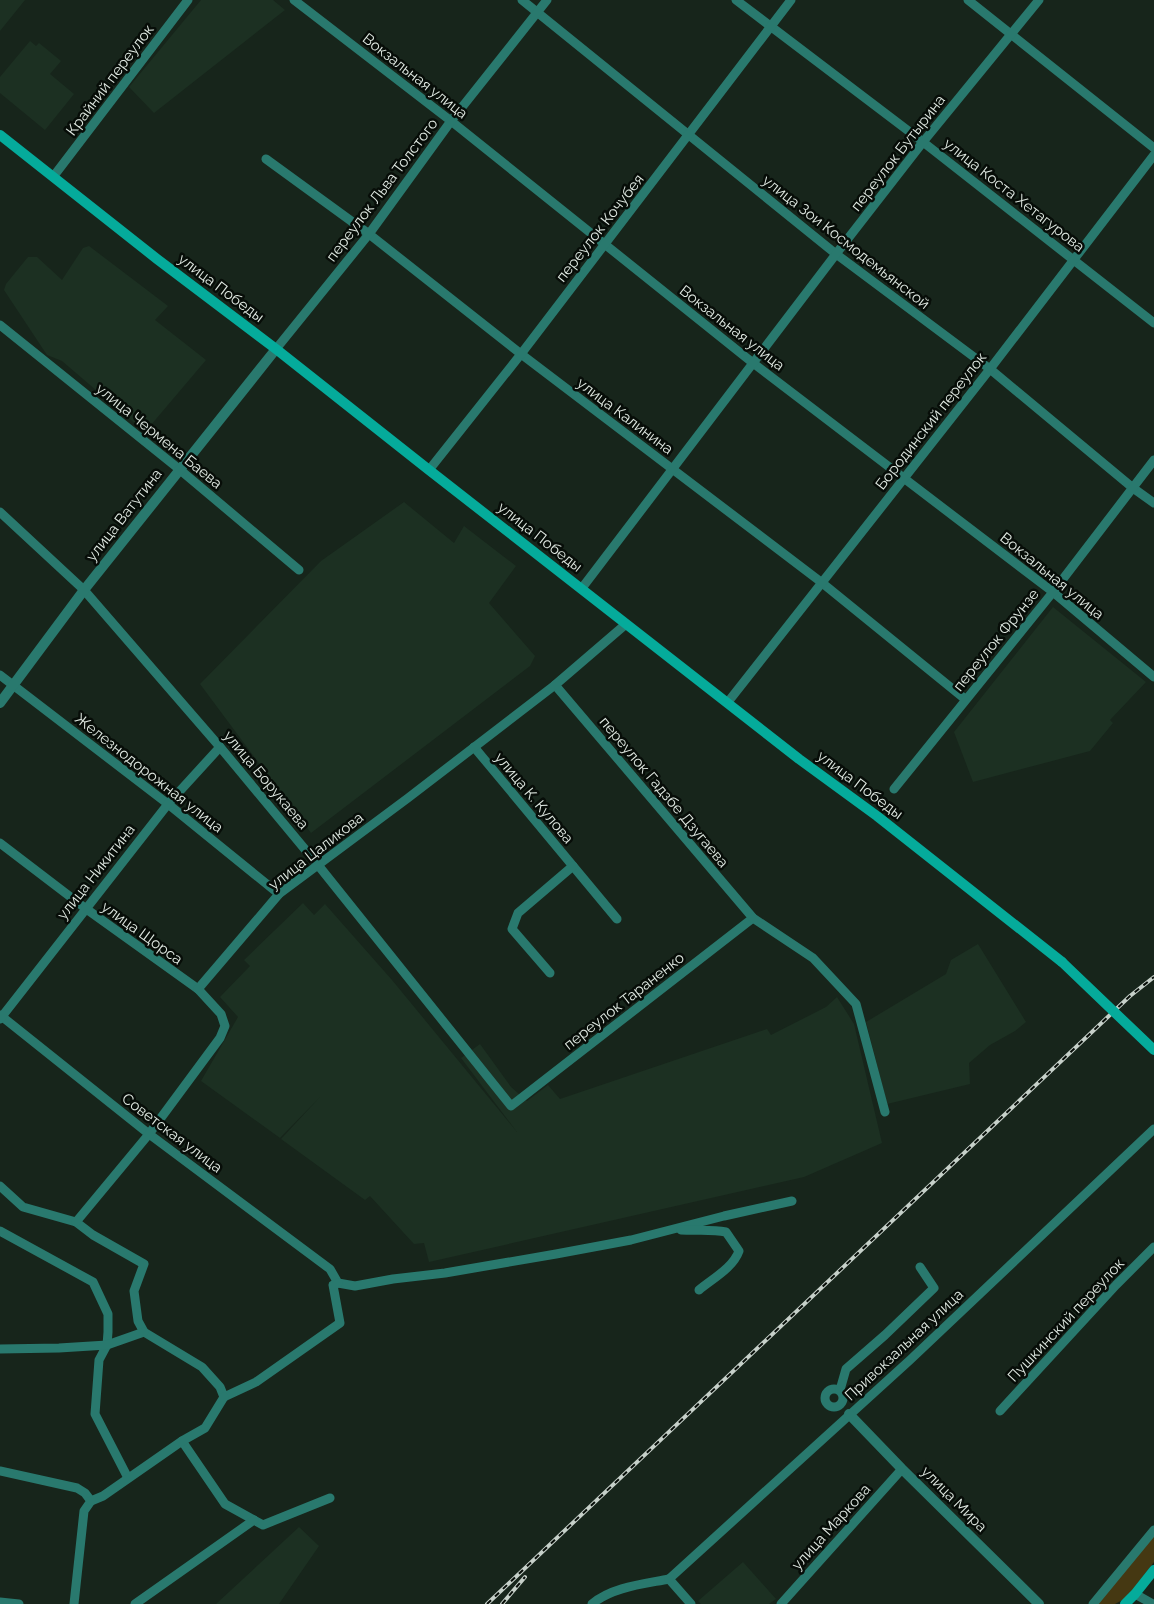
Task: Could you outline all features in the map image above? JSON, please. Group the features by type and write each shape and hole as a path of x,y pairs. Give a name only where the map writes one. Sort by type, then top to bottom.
{"main road":[{"name":"улица Победы","path":"0,136 276,349 799,759 885,822 1062,962 1154,1050"},
{"path":"1125,1604 1154,1570"}],"street":[{"name":"Крайний переулок","path":"53,177 188,0"},
{"name":"Вокзальная улица","path":"294,0 605,243 753,363 1053,592 1154,677"},
{"name":"улица Зои Космодемьянской","path":"522,0 836,254 990,369 1133,488 1154,503"},
{"name":"переулок Льва Толстого","path":"276,349 369,234 451,122 547,0"},
{"name":"улица Коста Хетагурова","path":"736,0 924,142 1154,323"},
{"name":"переулок Кочубея","path":"428,470 521,354 792,0"},
{"path":"968,0 1154,148"},
{"name":"переулок Бутырина","path":"582,588 836,254 1039,0"},
{"name":"Бородинский переулок","path":"728,702 1075,260 1154,155"},
{"name":"улица Калинина","path":"266,159 369,234 521,354 821,582 965,699"},
{"name":"улица Чермена Баева","path":"0,325 179,469 299,570"},
{"name":"улица Ватутина","path":"0,703 84,590 276,349"},
{"name":"переулок Фрунзе","path":"894,789 1053,592 1154,460"},
{"name":"улица Борукаева","path":"0,512 84,590 220,746 511,1106"},
{"name":"улица Цаликова","path":"198,989 280,894 554,685 626,624"},
{"name":"Железнодорожная улица","path":"0,674 168,804 280,894"},
{"name":"переулок Гадзбе Дзугаева","path":"554,685 753,918 813,958 856,1004 885,1112"},
{"name":"улица Никитина","path":"1,1017 168,804 220,746"},
{"name":"улица К. Кулова","path":"474,747 617,919"},
{"name":"улица Щорса","path":"0,843 85,908 198,989"},
{"name":"улица К. Кулова","path":"550,973 512,929 518,913 573,866"},
{"name":"переулок Тараненко","path":"511,1106 753,918"},
{"path":"76,1222 149,1134 220,1038 225,1026 220,1014 198,989"},
{"name":"Советская улица","path":"1,1017 149,1134 330,1269 338,1283"},
{"name":"Привокзальная улица","path":"592,1604 600,1597 609,1594 669,1579 910,1360 1154,1128"},
{"path":"0,1186 23,1206 76,1222 93,1235 144,1264 134,1291 138,1321 144,1332 202,1367 220,1387 224,1396"},
{"path":"74,1604 84,1510 91,1501 103,1496 182,1441 204,1428 224,1396 256,1382 340,1322 333,1285 338,1283 355,1286 445,1273 631,1240 724,1216 792,1202"},
{"path":"673,1229 697,1231 711,1229 726,1232 738,1251 736,1258 721,1273 698,1290"},
{"path":"0,1231 93,1282 108,1314 107,1345 98,1360 95,1414 128,1478"},
{"name":"Пушкинский переулок","path":"1000,1411 1116,1285 1154,1248"},
{"path":"839,1387 846,1369 934,1288 920,1268"},
{"path":"0,1349 107,1345 144,1332"},
{"path":"839,1387 829,1390 825,1398 829,1406 840,1404"},
{"path":"839,1387 844,1396 840,1404"},
{"path":"840,1404 849,1414"},
{"name":"улица Мира","path":"849,1414 1038,1604"},
{"path":"182,1441 225,1504 264,1525 330,1498"},
{"name":"улица Маркова","path":"781,1604 902,1469"},
{"path":"0,1471 77,1488 85,1493 91,1501"},
{"path":"135,1604 254,1520"},
{"path":"1093,1604 1154,1530"},
{"path":"669,1579 691,1604"},
{"path":"1135,1594 1153,1604"},
{"path":"0,1602 19,1604"}],"shaded area":[{"path":"0,0 25,0 0,31"},
{"path":"201,0 273,0 285,10 154,113 129,87"},
{"path":"30,41 36,46 39,43 61,61 50,74 74,94 45,130 0,93 0,77"},
{"path":"89,246 168,306 155,320 206,360 145,432 62,361 47,355 4,290 6,284 28,257 37,257 62,280 83,248"},
{"path":"404,502 454,543 464,526 516,566 489,603 535,656 530,666 311,833 200,684 321,561"},
{"path":"1053,607 1146,682 1110,720 1113,723 1090,751 973,782 954,732"},
{"path":"303,903 314,915 325,904 392,980 517,1132 461,1058 480,1044 511,1087 527,1101 548,1085 560,1099 767,1029 771,1035 826,1007 837,997 854,1024 882,1143 804,1177 429,1262 424,1243 414,1244 370,1196 365,1200 281,1139 320,1097 280,1138 201,1081 238,1017 220,997 250,966 244,960"},
{"path":"978,944 1026,1022 1015,1031 990,1045 969,1063 970,1084 887,1104 866,1022 946,974 951,960"},
{"path":"299,1527 319,1546 279,1604 216,1604"},
{"path":"1154,1535 1154,1562 1126,1598 1115,1604 1097,1604"},
{"path":"743,1562 776,1599 769,1604 701,1604 698,1601"}],"railway":[{"path":"487,1604 1130,996 1154,977"},
{"path":"502,1604 525,1577"}]}
